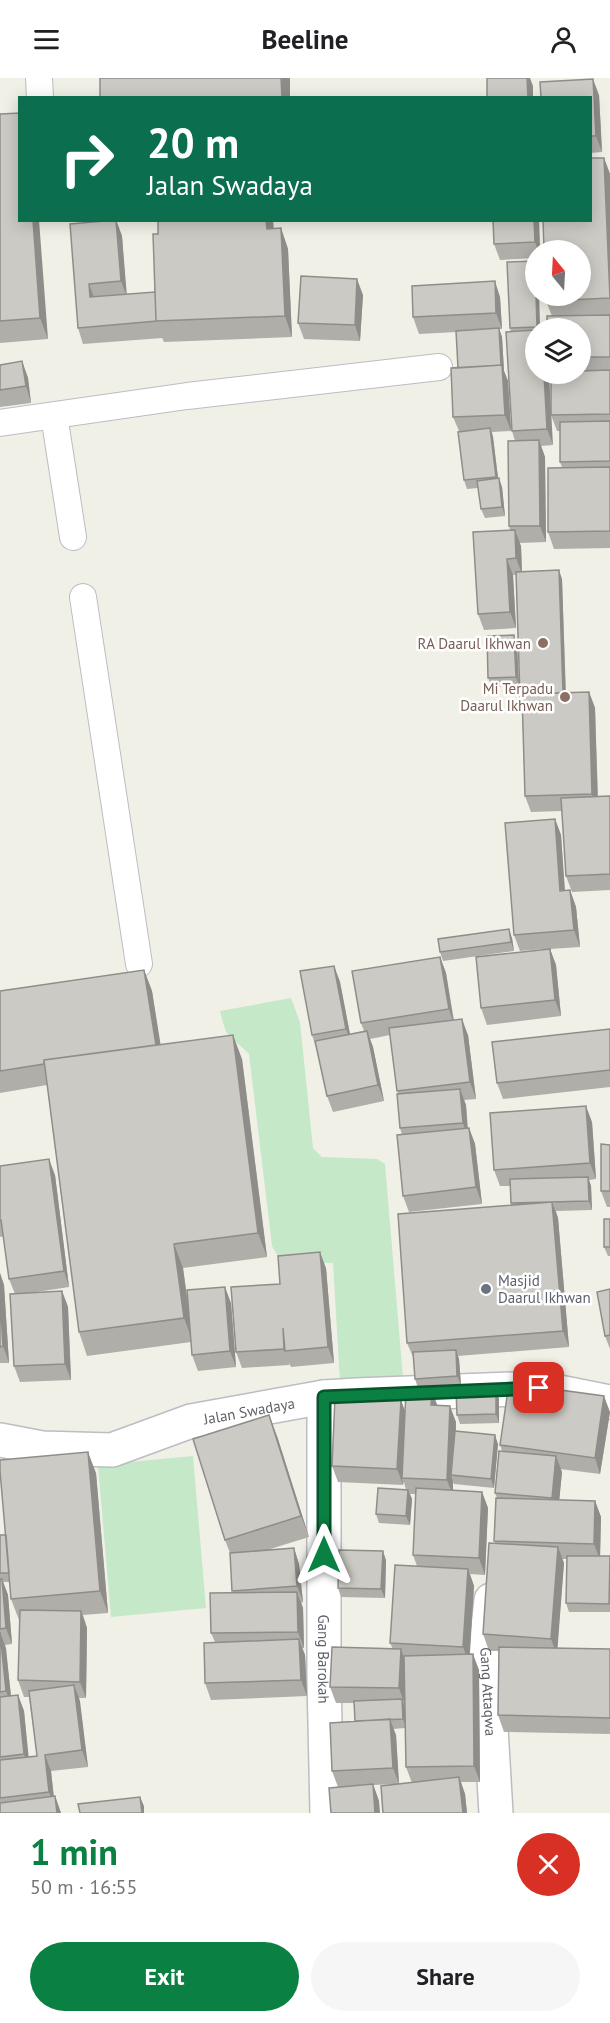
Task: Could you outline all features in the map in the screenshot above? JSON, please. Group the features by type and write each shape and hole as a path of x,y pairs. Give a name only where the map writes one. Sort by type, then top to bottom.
{"street":[{"name":"Jalan Swadaya","path":"0,1440 42,1448 112,1450 191,1421 324,1397 539,1388 610,1402"},
{"path":"507,1424 511,1389"},
{"name":"Gang Barokah","path":"324,1397 324,1679 327,1813"},
{"name":"Gang Attaqwa","path":"493,1574 486,1644 496,1813"}],"lane":[{"path":"39,78 40,96"},
{"path":"0,423 187,396 439,368"},
{"path":"54,416 73,537"},
{"path":"83,597 139,964"}],"green space":[{"path":"291,998 300,1022 313,1148 322,1157 377,1159 385,1164 403,1378 340,1382 333,1263 282,1263 272,1246 249,1054 227,1034 220,1011"},
{"path":"193,1456 206,1608 111,1617 98,1465"}],"building":[{"path":"100,78 281,78 282,96 100,96"},
{"path":"487,78 527,78 528,96 487,96"},
{"path":"593,79 596,136 592,136 592,96 541,96 540,82"},
{"path":"18,113 18,222 33,222 40,318 0,321 0,114"},
{"path":"592,158 604,158 610,298 591,299 591,240 544,240 543,222 592,222"},
{"path":"116,222 121,281 89,284 90,297 155,292 157,321 78,328 70,224"},
{"path":"158,222 266,222 267,229 281,228 285,316 156,321 153,234 158,234"},
{"path":"493,222 534,222 535,240 525,240 525,242 494,244"},
{"path":"525,261 525,306 536,306 537,318 525,318 525,327 510,328 507,262"},
{"path":"301,276 357,279 355,325 298,323"},
{"path":"495,281 496,313 413,317 412,286"},
{"path":"610,315 610,357 591,357 591,318 547,318 547,316"},
{"path":"499,328 501,365 458,368 456,331"},
{"path":"525,331 525,384 545,384 547,429 512,431 506,332"},
{"path":"22,361 26,386 0,390 0,365"},
{"path":"502,365 505,415 453,417 451,368"},
{"path":"610,370 610,414 551,415 551,384 591,384 591,371"},
{"path":"610,421 610,461 560,462 560,422"},
{"path":"490,428 496,477 464,480 458,432"},
{"path":"539,440 540,526 509,526 508,441"},
{"path":"610,467 610,531 548,532 548,468"},
{"path":"499,478 502,507 481,509 477,481"},
{"path":"515,530 516,558 507,559 510,612 478,614 473,532"},
{"name":"RA Daarul Ikhwan","path":"559,570 563,693 522,694 520,697 516,572"},
{"path":"514,635 516,677 488,678 487,636"},
{"path":"589,692 592,794 525,796 522,694"},
{"path":"610,796 610,874 566,876 561,798"},
{"path":"555,819 560,891 570,890 574,930 514,935 505,823"},
{"path":"509,929 511,942 440,952 438,939"},
{"path":"550,949 555,1000 481,1008 476,957"},
{"path":"440,957 449,1009 361,1023 352,971"},
{"path":"334,966 346,1029 312,1035 300,971"},
{"path":"144,970 156,1045 44,1060 44,1064 0,1071 0,991"},
{"path":"462,1019 470,1082 397,1091 389,1028"},
{"path":"610,1029 610,1070 497,1083 492,1042"},
{"path":"367,1031 378,1085 327,1096 315,1041"},
{"path":"233,1035 258,1233 174,1244 184,1318 79,1332 44,1060"},
{"path":"460,1089 463,1123 400,1128 397,1094"},
{"path":"586,1106 590,1163 494,1170 490,1113"},
{"path":"469,1128 476,1187 403,1196 397,1135"},
{"path":"601,1144 610,1145 610,1191 601,1191"},
{"path":"49,1159 64,1271 9,1279 0,1220 0,1166"},
{"path":"588,1177 589,1201 511,1203 510,1179"},
{"name":"Masjid Daarul Ikhwan","path":"552,1202 563,1331 407,1343 398,1214"},
{"path":"604,1219 610,1219 610,1247 604,1247"},
{"path":"320,1252 328,1347 285,1351 283,1328 284,1349 236,1352 231,1287 280,1284 278,1256"},
{"path":"225,1287 230,1351 192,1355 187,1290"},
{"path":"610,1289 610,1335 605,1336 597,1292"},
{"path":"62,1291 65,1364 14,1366 10,1294"},
{"path":"0,1296 3,1346 0,1347"},
{"path":"456,1350 457,1376 415,1379 413,1352"},
{"path":"509,1383 604,1396 595,1458 500,1445"},
{"path":"406,1390 432,1391 431,1405 450,1406 447,1480 402,1478"},
{"path":"496,1390 496,1414 457,1415 456,1391"},
{"path":"335,1397 401,1400 397,1469 332,1466"},
{"path":"269,1415 301,1516 225,1540 193,1439"},
{"path":"455,1431 495,1435 491,1479 451,1475"},
{"path":"499,1451 556,1456 552,1498 495,1493"},
{"path":"88,1452 100,1591 11,1599 0,1460"},
{"path":"378,1488 408,1490 406,1516 376,1514"},
{"path":"416,1488 482,1492 479,1558 413,1555"},
{"path":"496,1498 595,1501 594,1544 494,1541"},
{"path":"0,1535 6,1535 9,1573 0,1573"},
{"path":"489,1543 558,1547 551,1639 483,1634"},
{"path":"294,1548 297,1586 232,1591 230,1553"},
{"path":"339,1550 383,1551 381,1589 338,1588"},
{"path":"567,1556 610,1556 609,1604 566,1603"},
{"path":"395,1565 468,1569 463,1647 390,1643"},
{"path":"0,1579 2,1579 6,1628 0,1629"},
{"path":"297,1592 298,1632 211,1633 210,1593"},
{"path":"20,1610 81,1611 80,1682 18,1680"},
{"path":"0,1632 6,1691 0,1692"},
{"path":"299,1639 301,1680 205,1683 204,1643"},
{"path":"332,1647 401,1649 399,1688 330,1687"},
{"path":"499,1647 610,1649 610,1718 498,1715"},
{"path":"473,1654 474,1766 406,1767 404,1656"},
{"path":"74,1685 82,1750 45,1755 49,1792 0,1798 0,1760 37,1756 29,1691"},
{"path":"18,1695 24,1754 0,1757 0,1697"},
{"path":"402,1699 403,1719 355,1721 354,1701"},
{"path":"390,1719 393,1768 332,1771 330,1723"},
{"path":"459,1777 463,1813 383,1813 381,1786"},
{"path":"373,1784 375,1813 331,1813 329,1788"},
{"path":"55,1796 57,1813 0,1813 0,1803"},
{"path":"140,1797 142,1813 80,1813 78,1804"}],"place":[{"name":"RA Daarul Ikhwan","path":"543,643"},
{"name":"Mi Terpadu Daarul Ikhwan","path":"565,697"},
{"name":"Masjid Daarul Ikhwan","path":"486,1289"}],"route":[{"path":"324,1555 324,1397 539,1388"}]}
